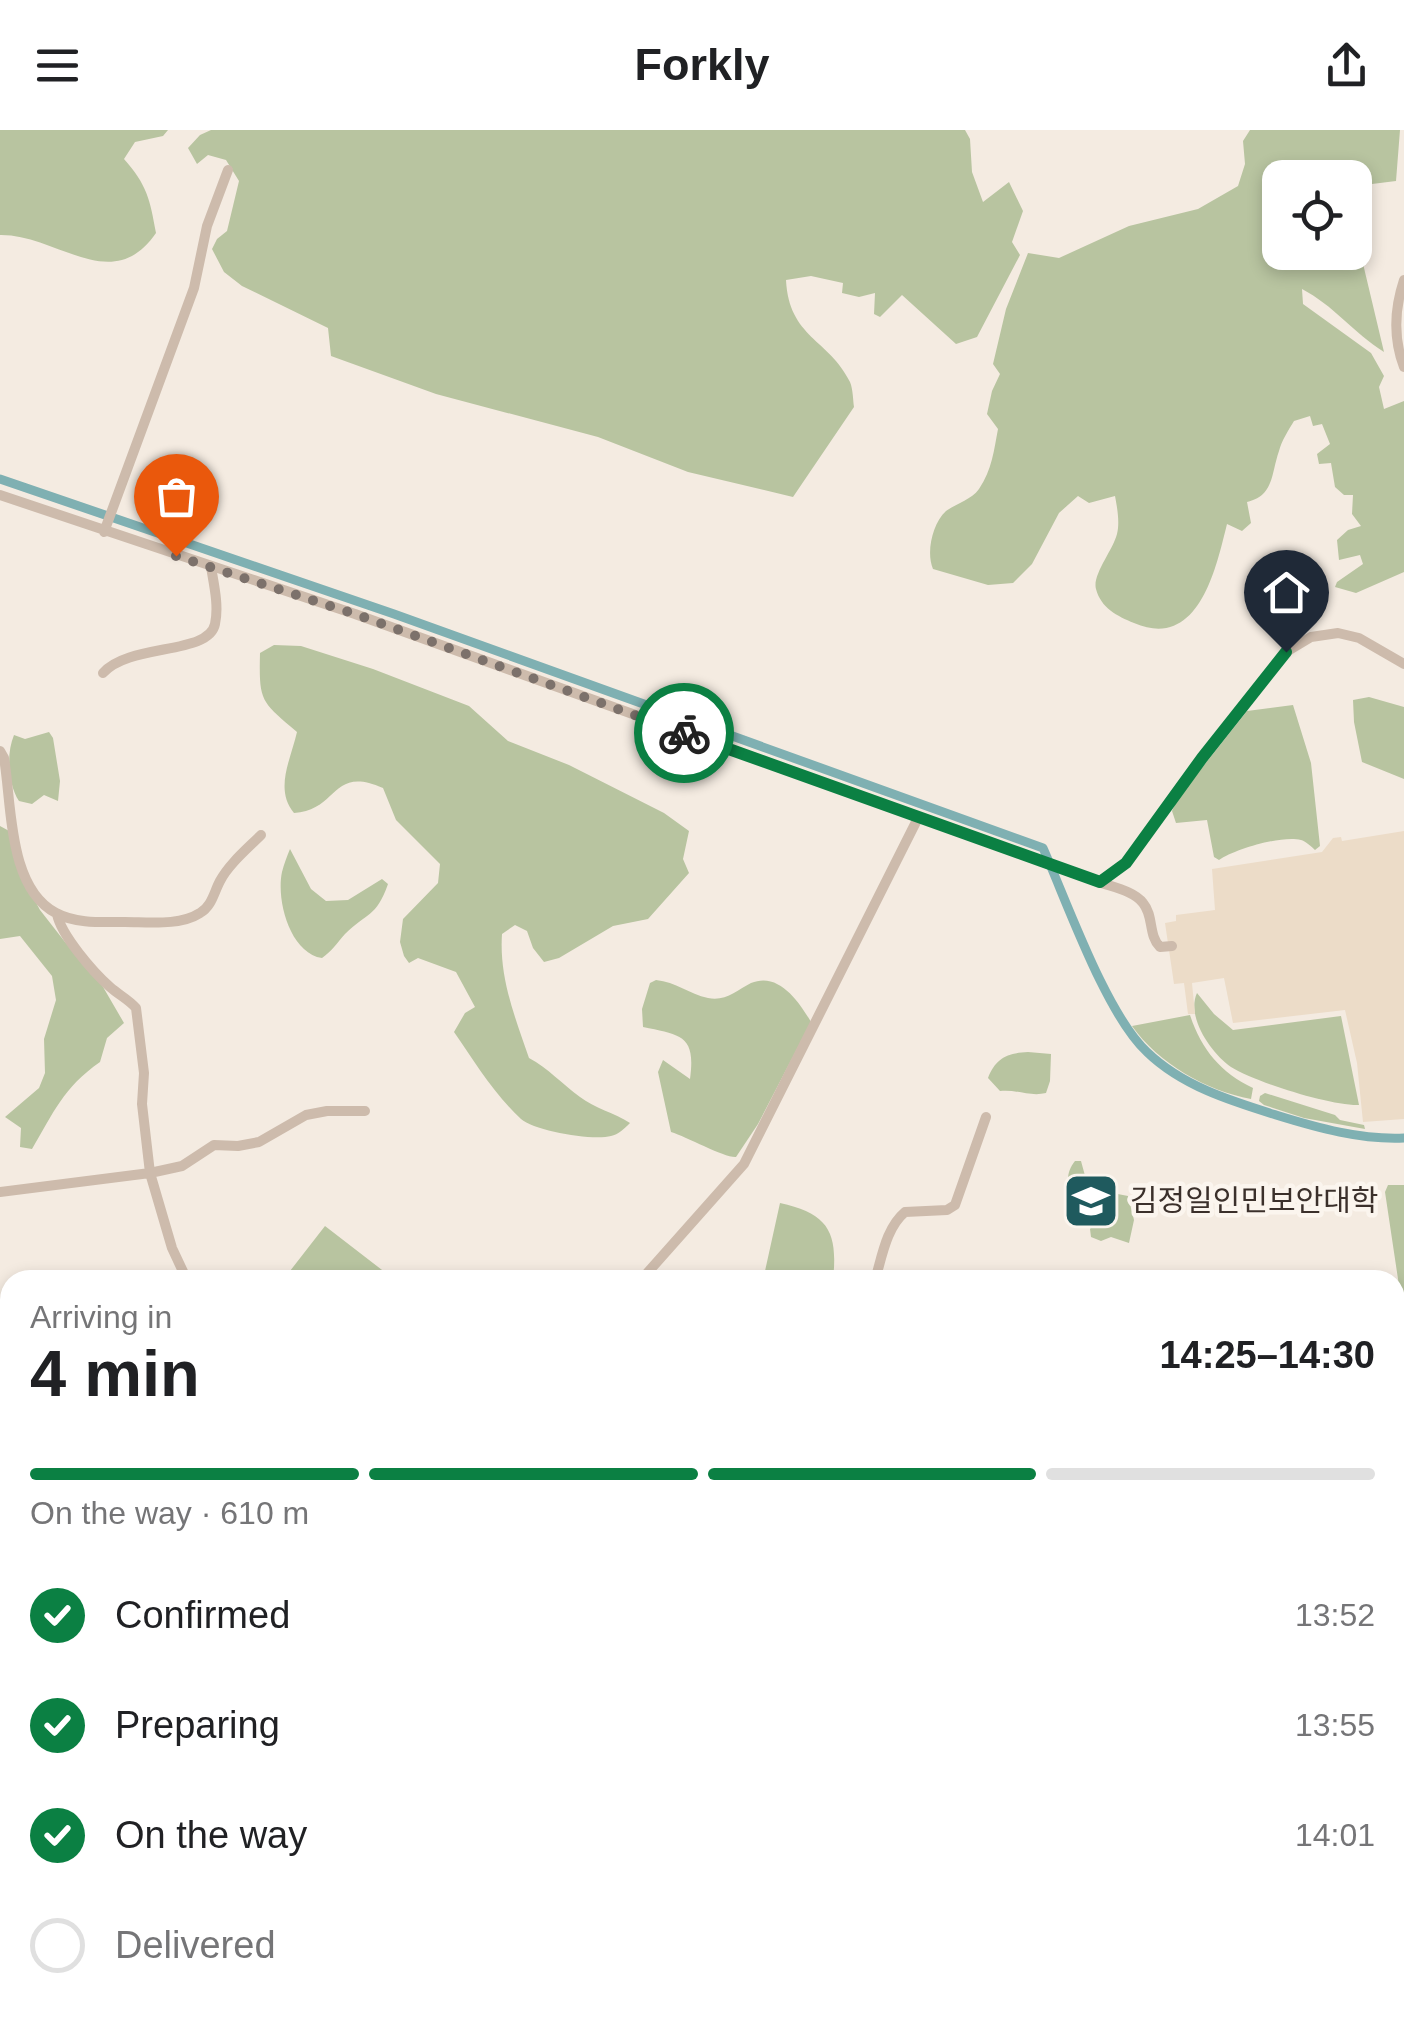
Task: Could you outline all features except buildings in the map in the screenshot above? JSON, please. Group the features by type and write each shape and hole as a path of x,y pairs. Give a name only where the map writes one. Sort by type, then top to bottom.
{"street":[{"path":"105,530 194,288 207,226 228,170"},
{"path":"1404,280 1395,315 1397,349 1404,367"},
{"path":"0,495 355,614 1100,882 1144,903 1153,940 1160,947 1172,946"},
{"path":"103,673 129,655 196,644 210,636 216,622 212,568"},
{"path":"1100,882 1126,863 1286,652 1311,637 1338,633 1359,638 1404,664"},
{"path":"0,752 21,871 57,914 88,922 179,920 196,916 205,910 224,874 261,835"},
{"path":"650,1270 744,1164 918,818"},
{"path":"57,914 69,940 106,984 136,1008 150,1173 182,1270"},
{"path":"0,1192 182,1166 214,1145 260,1142 306,1115 365,1111"},
{"path":"879,1270 900,1215 955,1206 986,1116"}],"green space":[{"path":"0,130 168,130 163,136 135,142 124,159 146,193 156,233 139,251 121,260 102,261 21,237 0,235"},
{"path":"211,130 965,130 970,139 972,172 983,202 1009,182 1023,211 1012,242 1020,255 977,337 956,344 902,295 880,317 874,314 875,293 859,297 842,293 843,283 811,276 786,280 794,314 841,368 851,385 854,407 793,497 688,472 598,437 436,394 331,356 328,328 242,286 224,272 212,249 227,231 239,181 226,160 208,155 197,164 188,148"},
{"path":"1250,130 1400,130 1396,181 1372,184 1372,160 1262,160 1262,270 1365,270 1384,352 1302,289 1303,304 1371,353 1384,376 1379,387 1384,409 1404,401 1404,572 1356,593 1335,587 1363,564 1360,555 1339,560 1337,540 1348,530 1361,526 1352,514 1353,495 1344,495 1335,487 1331,463 1319,464 1317,454 1330,444 1322,424 1313,426 1310,416 1294,421 1282,443 1267,489 1247,502 1251,523 1242,531 1227,524 1201,601 1174,626 1156,629 1134,623 1110,610 1098,596 1097,577 1118,529 1115,496 1089,503 1078,496 1059,513 1032,564 1013,583 988,585 933,569 930,547 937,523 946,511 976,493 990,467 998,429 987,414 1000,374 993,364 1006,309 1028,253 1059,258 1129,226 1198,209 1238,186 1245,164 1243,141"},
{"path":"274,645 301,646 469,706 508,741 569,765 664,813 689,831 683,859 689,873 648,919 613,926 559,958 544,962 527,931 515,925 502,934 506,982 529,1058 586,1101 630,1123 619,1133 578,1136 528,1123 502,1099 477,1066 454,1032 465,1013 475,1007 456,972 418,958 409,963 404,956 400,942 403,919 438,883 440,864 396,820 383,788 353,782 320,805 294,813 288,804 285,784 297,732 269,706 260,681 260,653"},
{"path":"1369,697 1404,707 1404,779 1362,762 1353,700"},
{"path":"1293,705 1311,763 1320,846 1315,850 1301,840 1282,839 1219,860 1214,857 1207,820 1176,823 1172,811 1178,798 1247,711"},
{"path":"49,732 60,781 58,801 44,795 32,804 19,801 9,769 14,735 25,739"},
{"path":"0,826 11,832 19,871 40,910 92,968 124,1023 107,1038 100,1062 60,1101 32,1149 20,1147 21,1128 5,1117 39,1088 45,1073 44,1039 56,1000 52,976 20,936 0,939"},
{"path":"290,849 311,889 326,901 348,900 382,879 388,884 375,909 322,958 301,946 288,924 281,884"},
{"path":"656,980 714,999 731,995 751,983 771,981 787,991 811,1022 758,1124 736,1157 671,1132 658,1072 663,1060 690,1079 691,1053 676,1035 643,1027 642,1009 650,983"},
{"path":"1197,993 1233,1030 1341,1016 1359,1105 1294,1092 1231,1067 1202,1034 1195,1013"},
{"path":"1190,1015 1214,1059 1253,1088 1251,1099 1185,1073 1155,1052 1132,1026"},
{"path":"1051,1054 1046,1093 1000,1091 988,1078 995,1066 1008,1055"},
{"path":"1265,1093 1364,1125 1365,1129 1304,1118 1264,1105 1259,1101"},
{"path":"1075,1161 1081,1161 1087,1183 1097,1190 1128,1196 1134,1220 1129,1243 1111,1237 1101,1241 1091,1237 1090,1229 1096,1221 1107,1218 1104,1212 1079,1200 1069,1186"},
{"path":"1388,1185 1404,1185 1404,1270 1397,1270 1385,1192"},
{"path":"780,1203 810,1213 827,1228 834,1249 834,1270 765,1270"},
{"path":"325,1226 382,1270 291,1270"}],"shaded area":[{"path":"1404,831 1404,1119 1363,1122 1357,1063 1345,1010 1233,1023 1224,978 1192,983 1195,1014 1188,1014 1184,983 1174,984 1165,923 1176,921 1176,915 1215,910 1212,869 1322,852 1333,838 1341,837 1342,841"}],"waterway":[{"path":"0,479 394,614 1043,848 1102,985 1132,1035 1161,1064 1208,1091 1276,1115 1356,1135 1404,1138"}],"way so far":[{"path":"176,556 355,614 684,733"}],"place":[{"name":"김정일인민보안대학","path":"1091,1201"}],"route":[{"path":"684,733 1100,882 1126,863 1286,652"}]}
